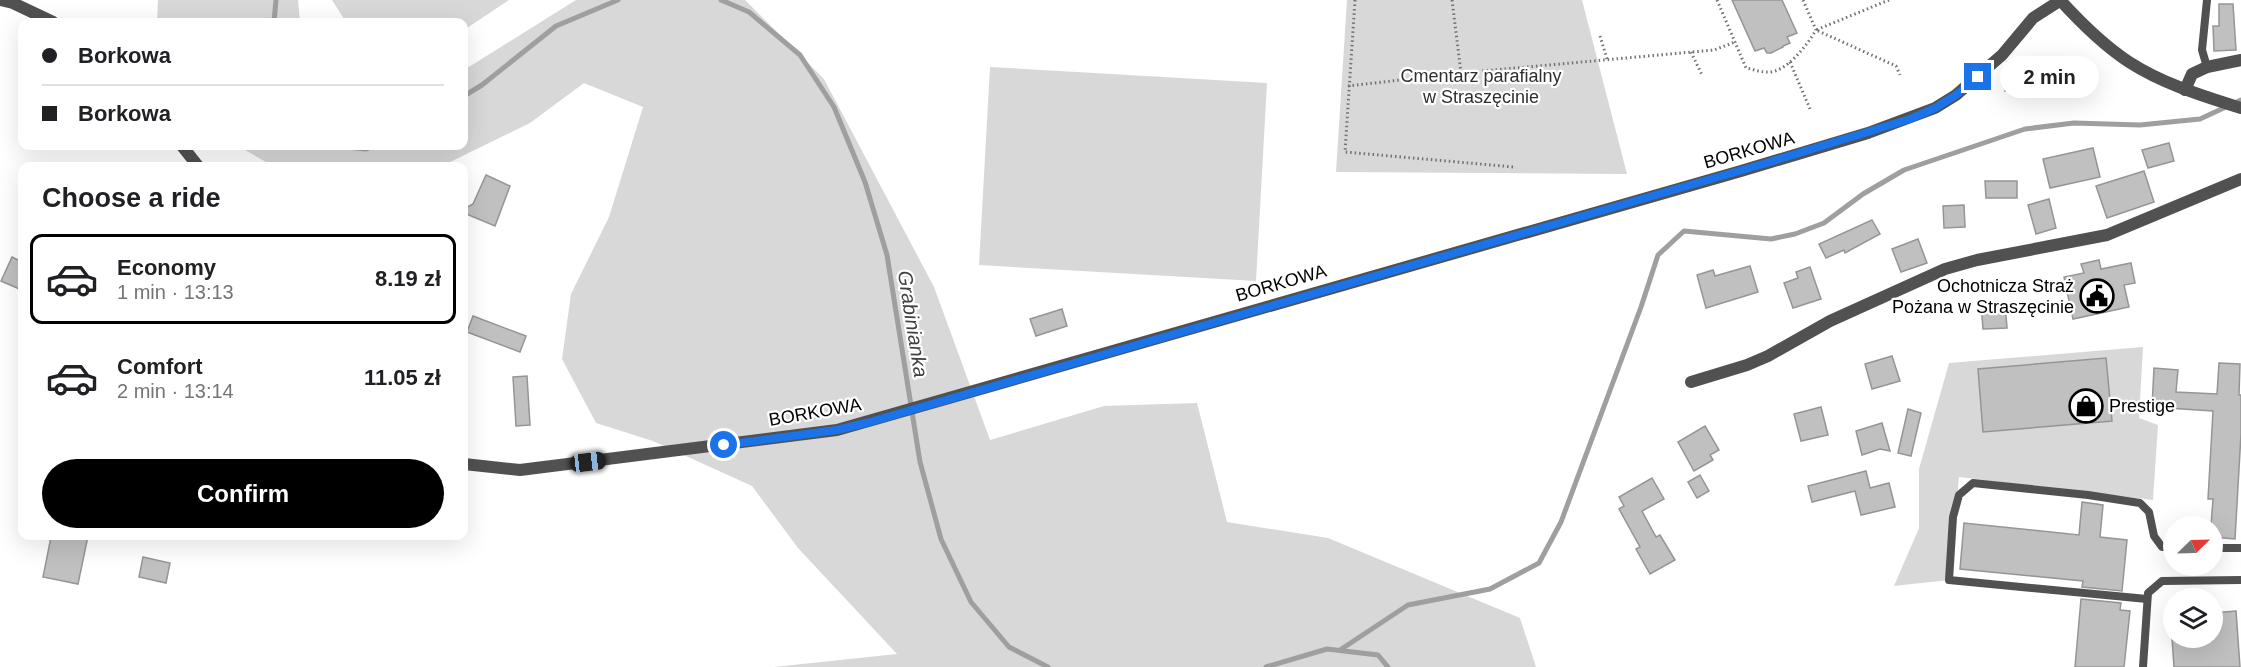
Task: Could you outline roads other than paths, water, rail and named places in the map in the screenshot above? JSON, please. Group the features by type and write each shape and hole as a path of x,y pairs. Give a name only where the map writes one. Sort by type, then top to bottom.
{"street":[{"path":"1,0 13,3 45,18"},
{"path":"2061,0 2090,31 2130,63 2185,90 2241,108"},
{"name":"BORKOWA","path":"468,464 520,470 837,430 1752,168 1910,119 1935,108 1956,95 2002,55 2032,18 2061,0"},
{"path":"2185,90 2192,74 2207,67 2241,60"},
{"path":"185,150 195,162"},
{"path":"1691,382 1747,365 1768,356 1830,321 1945,268 2107,235 2241,179"}],"lane":[{"path":"2207,0 2202,50 2207,67"},
{"path":"2147,599 1949,580 1953,517 1959,495 1973,483 2140,503 2149,512 2154,536 2163,547"},
{"path":"2223,548 2241,548"},
{"path":"2143,667 2148,592 2162,581 2241,580"}],"waterway":[{"name":"Grabinianka","path":"274,18 276,0"},
{"name":"Grabinianka","path":"468,94 556,26 618,0"},
{"name":"Grabinianka","path":"721,0 749,12 800,55 834,107 865,182 887,255 920,462 941,539 971,602 1009,647 1048,667"},
{"path":"1340,650 1408,605 1490,589 1539,563 1561,522 1658,255 1684,231 1771,239 1795,234 1824,223 1863,194 1904,170 2025,129 2074,123 2140,125 2200,119 2241,100"},
{"name":"Grabinianka","path":"1266,667 1327,649 1378,655 1388,667"}],"place":[{"name":"Ochotnicza Straż Pożana w Straszęcinie","path":"2097,296"},
{"name":"Prestige","path":"2086,406"}],"park label":[{"name":"Cmentarz parafialny w Straszęcinie","path":"1481,86"}]}
